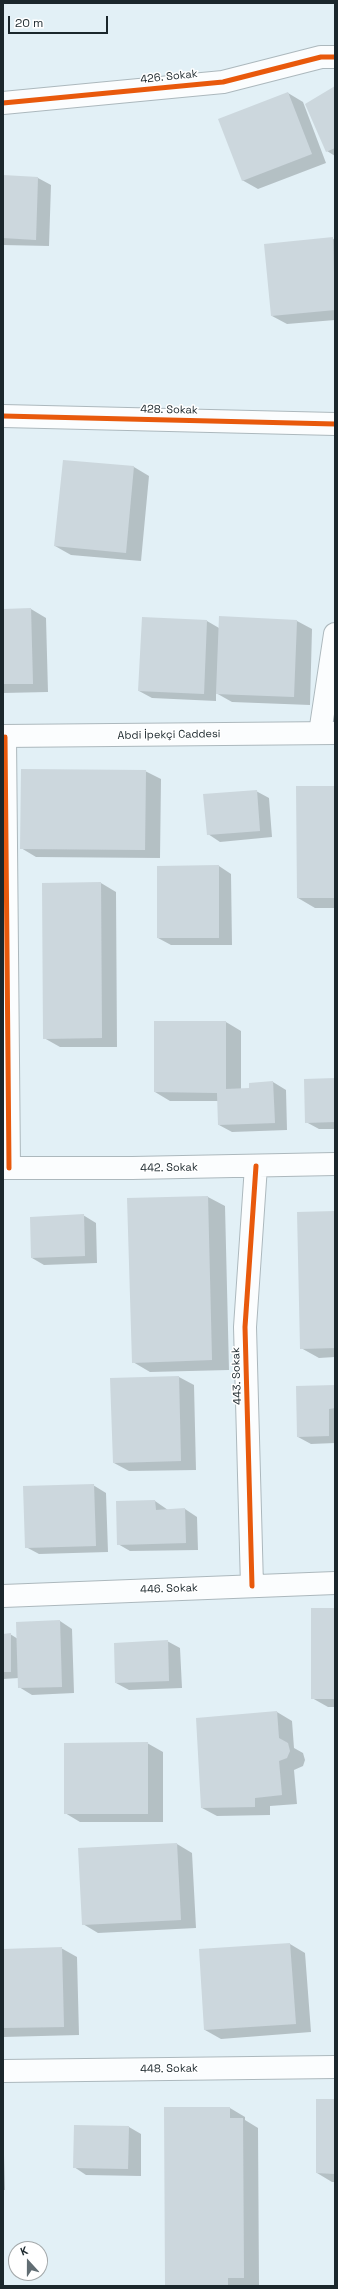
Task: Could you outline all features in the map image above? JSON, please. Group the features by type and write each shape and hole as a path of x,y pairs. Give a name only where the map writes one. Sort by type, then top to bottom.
{"street":[{"name":"426. Sokak","path":"3,104 223,82 321,57 335,57"},
{"name":"428. Sokak","path":"3,416 335,424"},
{"path":"327,733 335,634"},
{"name":"Abdi İpekçi Caddesi","path":"4,737 327,733"},
{"path":"4,737 6,1168"},
{"name":"442. Sokak","path":"6,1168 335,1164"},
{"name":"443. Sokak","path":"252,1586 245,1327 256,1166"},
{"name":"446. Sokak","path":"3,1596 335,1582"},
{"name":"448. Sokak","path":"3,2072 335,2067"}],"building":[{"path":"335,86 335,148 326,152 305,104"},
{"path":"288,92 312,154 242,181 218,119"},
{"path":"3,175 38,177 36,240 3,238"},
{"path":"333,237 335,310 271,316 264,244"},
{"path":"63,460 134,466 126,553 54,546"},
{"path":"31,608 33,684 3,684 3,609"},
{"path":"219,616 297,620 294,697 216,694"},
{"path":"142,617 207,620 204,694 138,691"},
{"path":"21,769 146,770 145,850 20,849"},
{"path":"296,786 335,786 335,898 297,898"},
{"path":"257,790 260,831 207,835 203,794"},
{"path":"219,865 219,938 157,938 157,866"},
{"path":"101,882 102,1038 43,1039 42,883"},
{"path":"154,1021 226,1021 226,1089 249,1088 249,1083 273,1081 275,1123 218,1125 217,1093 154,1092"},
{"path":"335,1078 335,1122 305,1123 304,1079"},
{"path":"208,1196 212,1360 132,1363 127,1198"},
{"path":"335,1211 335,1348 300,1349 297,1212"},
{"path":"84,1214 85,1256 31,1258 30,1217"},
{"path":"179,1376 181,1461 113,1463 110,1378"},
{"path":"335,1385 335,1408 329,1409 329,1436 297,1437 296,1386"},
{"path":"94,1484 96,1546 25,1548 23,1486"},
{"path":"155,1500 156,1510 185,1508 186,1543 117,1545 116,1501"},
{"path":"311,1608 335,1608 335,1699 311,1699"},
{"path":"60,1620 62,1687 18,1688 16,1622"},
{"path":"11,1633 11,1672 3,1672 3,1634"},
{"path":"168,1640 169,1681 115,1683 114,1643"},
{"path":"277,1711 279,1738 288,1743 290,1751 287,1758 279,1761 282,1795 255,1798 255,1807 201,1808 196,1718"},
{"path":"148,1742 148,1814 64,1814 64,1743"},
{"path":"177,1843 181,1920 82,1925 78,1848"},
{"path":"290,1943 296,2024 204,2030 199,1949"},
{"path":"62,1947 64,2027 3,2028 3,1949"},
{"path":"316,2099 335,2099 335,2174 316,2173"},
{"path":"164,2107 230,2107 230,2118 243,2118 244,2278 228,2278 228,2286 165,2286"},
{"path":"74,2125 129,2126 128,2169 73,2168"}],"cycle path":[{"path":"3,103 223,82 321,57 335,57"},
{"path":"3,416 335,424"},
{"path":"5,737 9,1168"},
{"path":"252,1586 245,1327 256,1166"}]}
